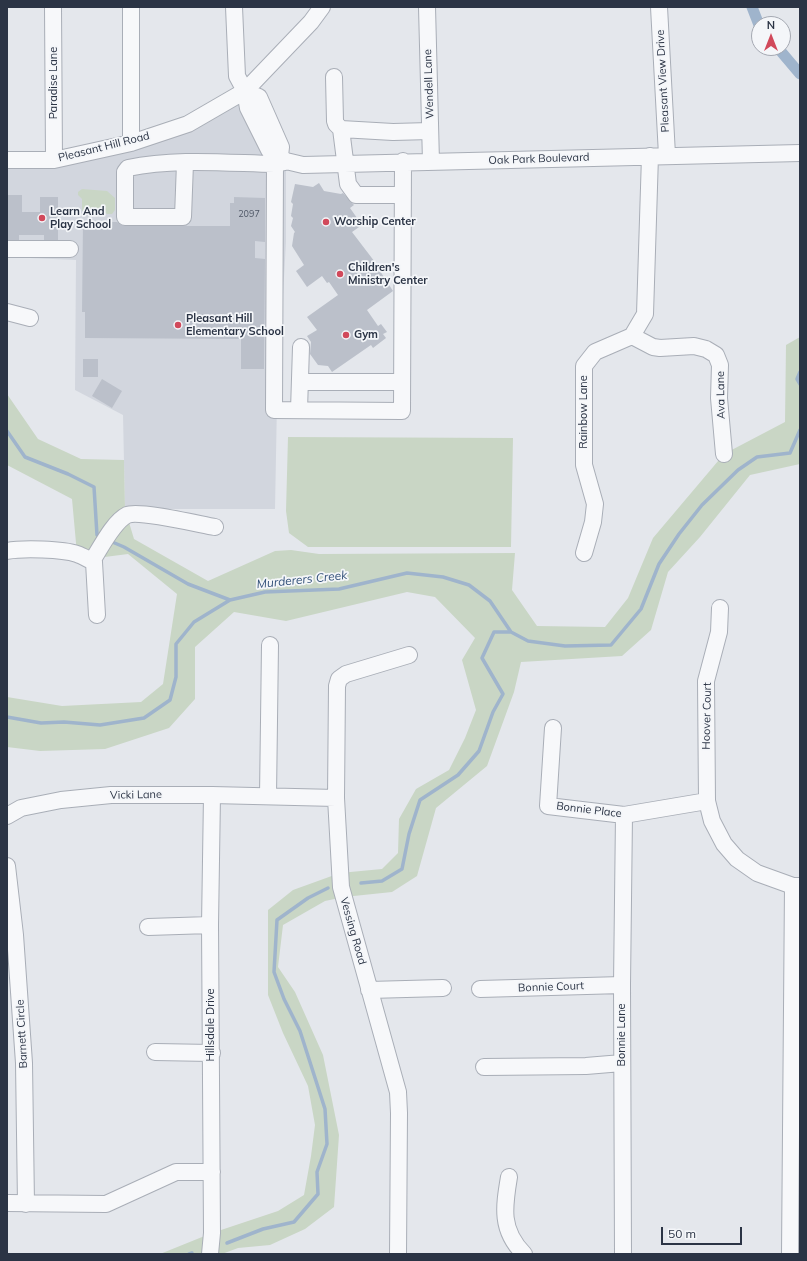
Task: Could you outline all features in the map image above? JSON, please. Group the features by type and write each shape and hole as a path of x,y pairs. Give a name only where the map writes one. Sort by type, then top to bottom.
{"street":[{"name":"Paradise Lane","path":"53,7 54,160"},
{"path":"131,7 131,143"},
{"path":"234,7 237,76 245,91 259,97 281,147 274,410 402,411 403,161"},
{"name":"Pleasant Hill Road","path":"7,160 54,160 131,143 188,124 245,91 311,22 322,7"},
{"name":"Wendell Lane","path":"427,7 431,162"},
{"name":"Pleasant View Drive","path":"659,7 667,155"},
{"path":"334,77 335,121 341,129 348,184 356,195 403,195"},
{"path":"341,129 393,132 430,131"},
{"name":"Oak Park Boulevard","path":"185,163 183,217 125,217 125,172 128,168 154,163 280,161 303,165 403,161 431,162 667,155 800,153"},
{"path":"632,336 645,314 650,156"},
{"path":"7,249 70,249"},
{"path":"7,312 30,318"},
{"name":"Ava Lane","path":"632,336 653,347 694,346 706,348 716,355 720,365 719,398 724,454"},
{"name":"Rainbow Lane","path":"584,553 593,522 595,504 584,465 584,366 595,352 632,336"},
{"path":"299,410 301,346"},
{"path":"300,382 402,382"},
{"path":"92,561 106,538 120,520 128,515 141,514 214,527"},
{"path":"7,551 18,549 66,551 77,554 94,562 97,615"},
{"name":"Hoover Court","path":"720,608 719,632 706,682 707,801 712,821 724,844 737,858 757,873 796,886"},
{"path":"268,796 270,645"},
{"name":"Vessing Road","path":"398,1254 398,1092 341,887 336,798 337,686 339,679 346,674 409,655"},
{"name":"Bonnie Place","path":"553,728 548,806 624,815 707,801"},
{"name":"Vicki Lane","path":"7,816 21,808 61,800 118,795 212,795 336,798"},
{"name":"Hillsdale Drive","path":"210,1254 212,1232 210,925 212,795"},
{"name":"Bonnie Lane","path":"623,1254 622,985 624,815"},
{"name":"Barnett Circle","path":"7,866 15,935 24,1063 26,1204"},
{"path":"790,1254 796,1088 796,886"},
{"path":"148,927 210,925"},
{"name":"Bonnie Court","path":"480,989 622,985"},
{"path":"369,990 443,988"},
{"path":"155,1052 212,1053"},
{"path":"484,1067 586,1066 622,1063"},
{"path":"7,1203 106,1204 176,1172 212,1172"},
{"path":"509,1177 504,1207 508,1229 524,1254"}],"shaded area":[{"name":"Pleasant Hill Elementary School","path":"245,91 286,161 286,242 277,402 275,509 125,509 123,415 75,390 76,260 7,257 7,160 131,143"}],"green space":[{"path":"82,189 107,191 115,198 115,210 112,214 107,214 103,211 82,211 82,199 78,195 78,192"},
{"path":"800,337 800,464 750,475 700,537 668,572 651,630 622,656 521,662 514,692 487,766 436,808 417,876 392,892 344,897 325,901 283,925 278,967 295,992 323,1055 339,1135 334,1207 305,1229 270,1245 238,1248 222,1254 160,1254 212,1233 278,1211 304,1195 315,1125 308,1086 283,1033 268,995 268,910 293,890 340,873 382,869 398,853 399,819 416,789 449,770 465,738 476,710 462,660 475,638 435,597 407,592 286,621 234,612 195,647 195,699 169,728 105,749 40,751 7,747 7,697 62,706 141,702 163,684 177,594 128,554 97,558 77,554 72,499 7,465 7,394 38,439 81,459 124,460 125,509 134,539 208,581 275,551 291,550 319,554 515,553 512,590 537,626 605,627 628,598 653,538 724,454 785,422 786,345"},
{"path":"288,437 513,438 511,547 308,547 289,533 286,511"}],"building":[{"path":"319,183 324,191 341,194 343,193 354,205 350,208 362,225 352,232 381,270 380,271 393,291 367,310 378,326 381,324 387,332 383,334 386,338 373,348 371,345 332,372 328,366 318,365 310,354 311,342 307,336 317,330 307,317 338,295 329,282 327,283 322,276 307,287 296,271 304,265 292,246 295,232 291,226 293,218 291,216 293,204 291,202 295,184 313,187"},
{"path":"7,195 22,195 22,212 40,212 40,197 58,197 58,240 44,240 44,235 19,235 19,240 7,240"},
{"path":"234,197 265,198 265,242 255,241 255,258 265,259 264,369 241,369 241,339 85,338 85,312 82,312 83,222 117,222 125,226 230,226 230,203 234,203"},
{"path":"83,359 98,359 98,377 83,377"},
{"path":"102,379 122,391 112,408 92,396"}],"waterway":[{"path":"752,7 756,16"},
{"path":"785,56 800,74"},
{"name":"Murderers Creek","path":"800,372 797,379 800,384"},
{"name":"Murderers Creek","path":"7,717 41,723 64,722 100,725 144,718 170,700 176,677 176,644 194,622 230,600 265,592 339,589 407,573 443,577 469,585 490,601 511,632 528,641 565,646 611,645 641,609 659,564 679,534 702,505 738,470 757,457 790,453 800,430"},
{"path":"7,431 25,457 68,474 94,487 97,535 102,538"},
{"path":"110,541 124,547 188,584 230,600"},
{"path":"361,883 382,881 402,869 409,834 420,800 458,775 479,751 493,712 503,694 482,658 494,632 511,632"},
{"path":"227,1243 263,1229 294,1222 318,1194 317,1172 327,1144 325,1109 300,1031 284,999 274,972 277,920 308,898 328,888"}],"place":[{"name":"Learn And Play School","path":"42,218"},
{"name":"Worship Center","path":"326,222"},
{"name":"Children's Ministry Center","path":"340,274"},
{"name":"Pleasant Hill Elementary School","path":"178,325"},
{"name":"Gym","path":"346,335"}]}
